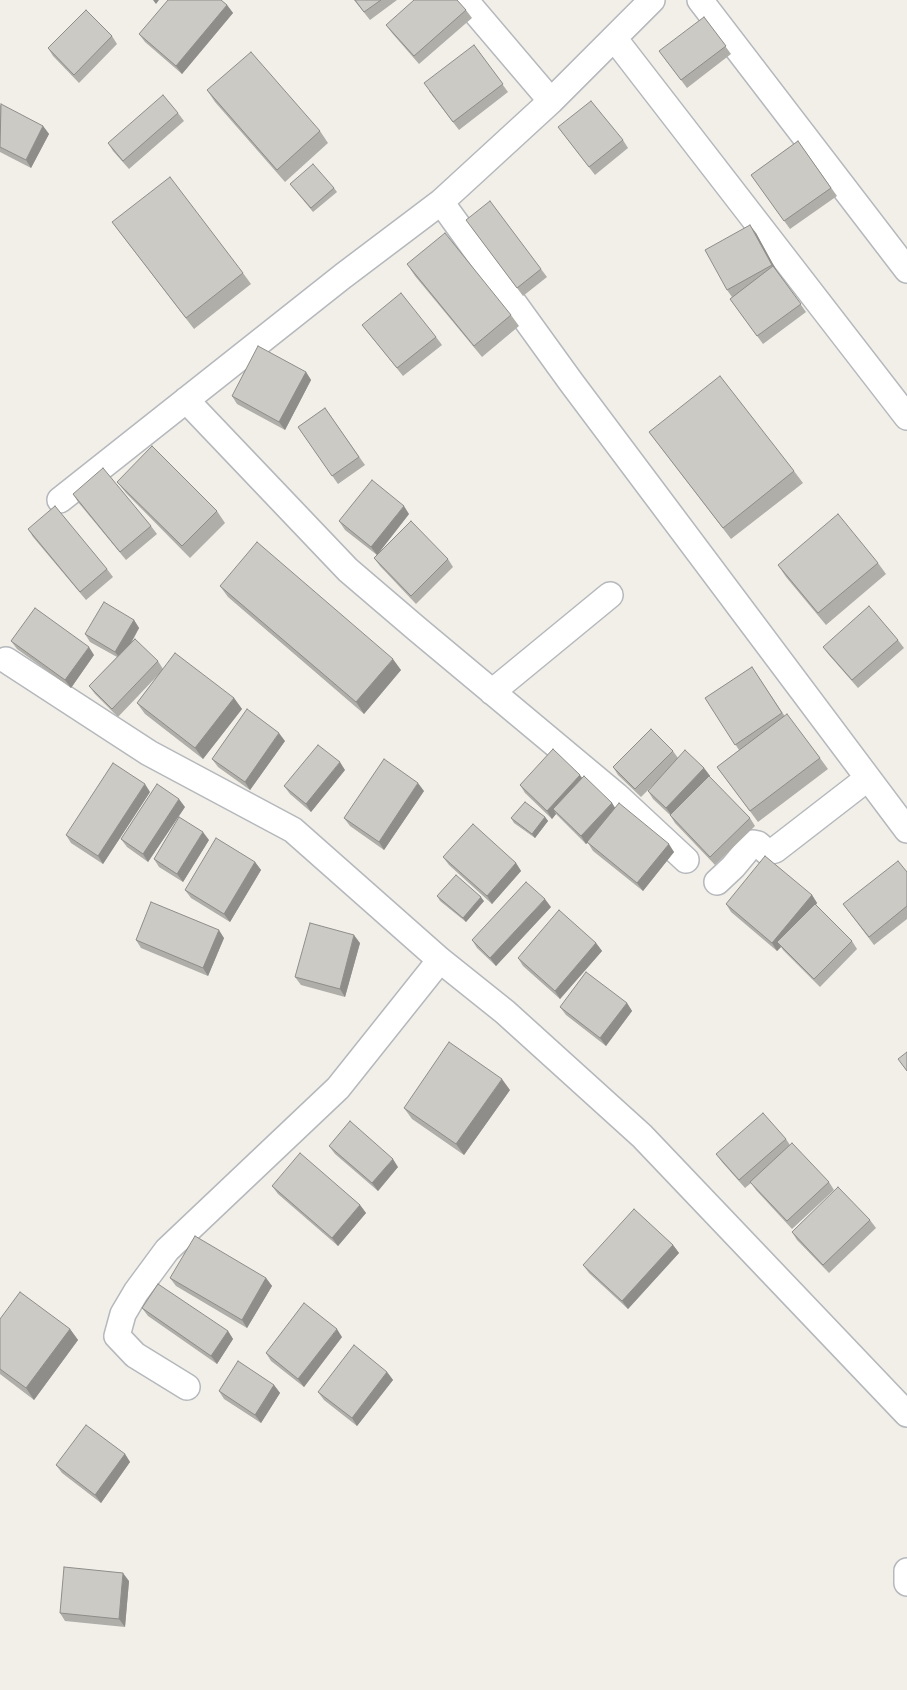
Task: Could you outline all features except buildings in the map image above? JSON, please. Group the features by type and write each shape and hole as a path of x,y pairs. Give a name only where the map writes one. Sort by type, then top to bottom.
{"street":[{"path":"466,0 551,102"},
{"path":"60,500 343,276 441,202 551,102 652,0"},
{"path":"700,0 907,270"},
{"path":"614,38 907,417"},
{"path":"441,202 577,390 907,830"},
{"path":"186,400 348,570 616,796 686,860"},
{"path":"492,692 610,595"},
{"path":"6,660 150,753 293,830 440,960 506,1012 642,1136 907,1414"},
{"path":"717,882 733,868 753,843 758,844 767,852 775,850 868,778"},
{"path":"187,1387 135,1355 117,1336 123,1314 136,1292 167,1250 338,1088 440,960"},
{"path":"907,1571 907,1584"}]}
